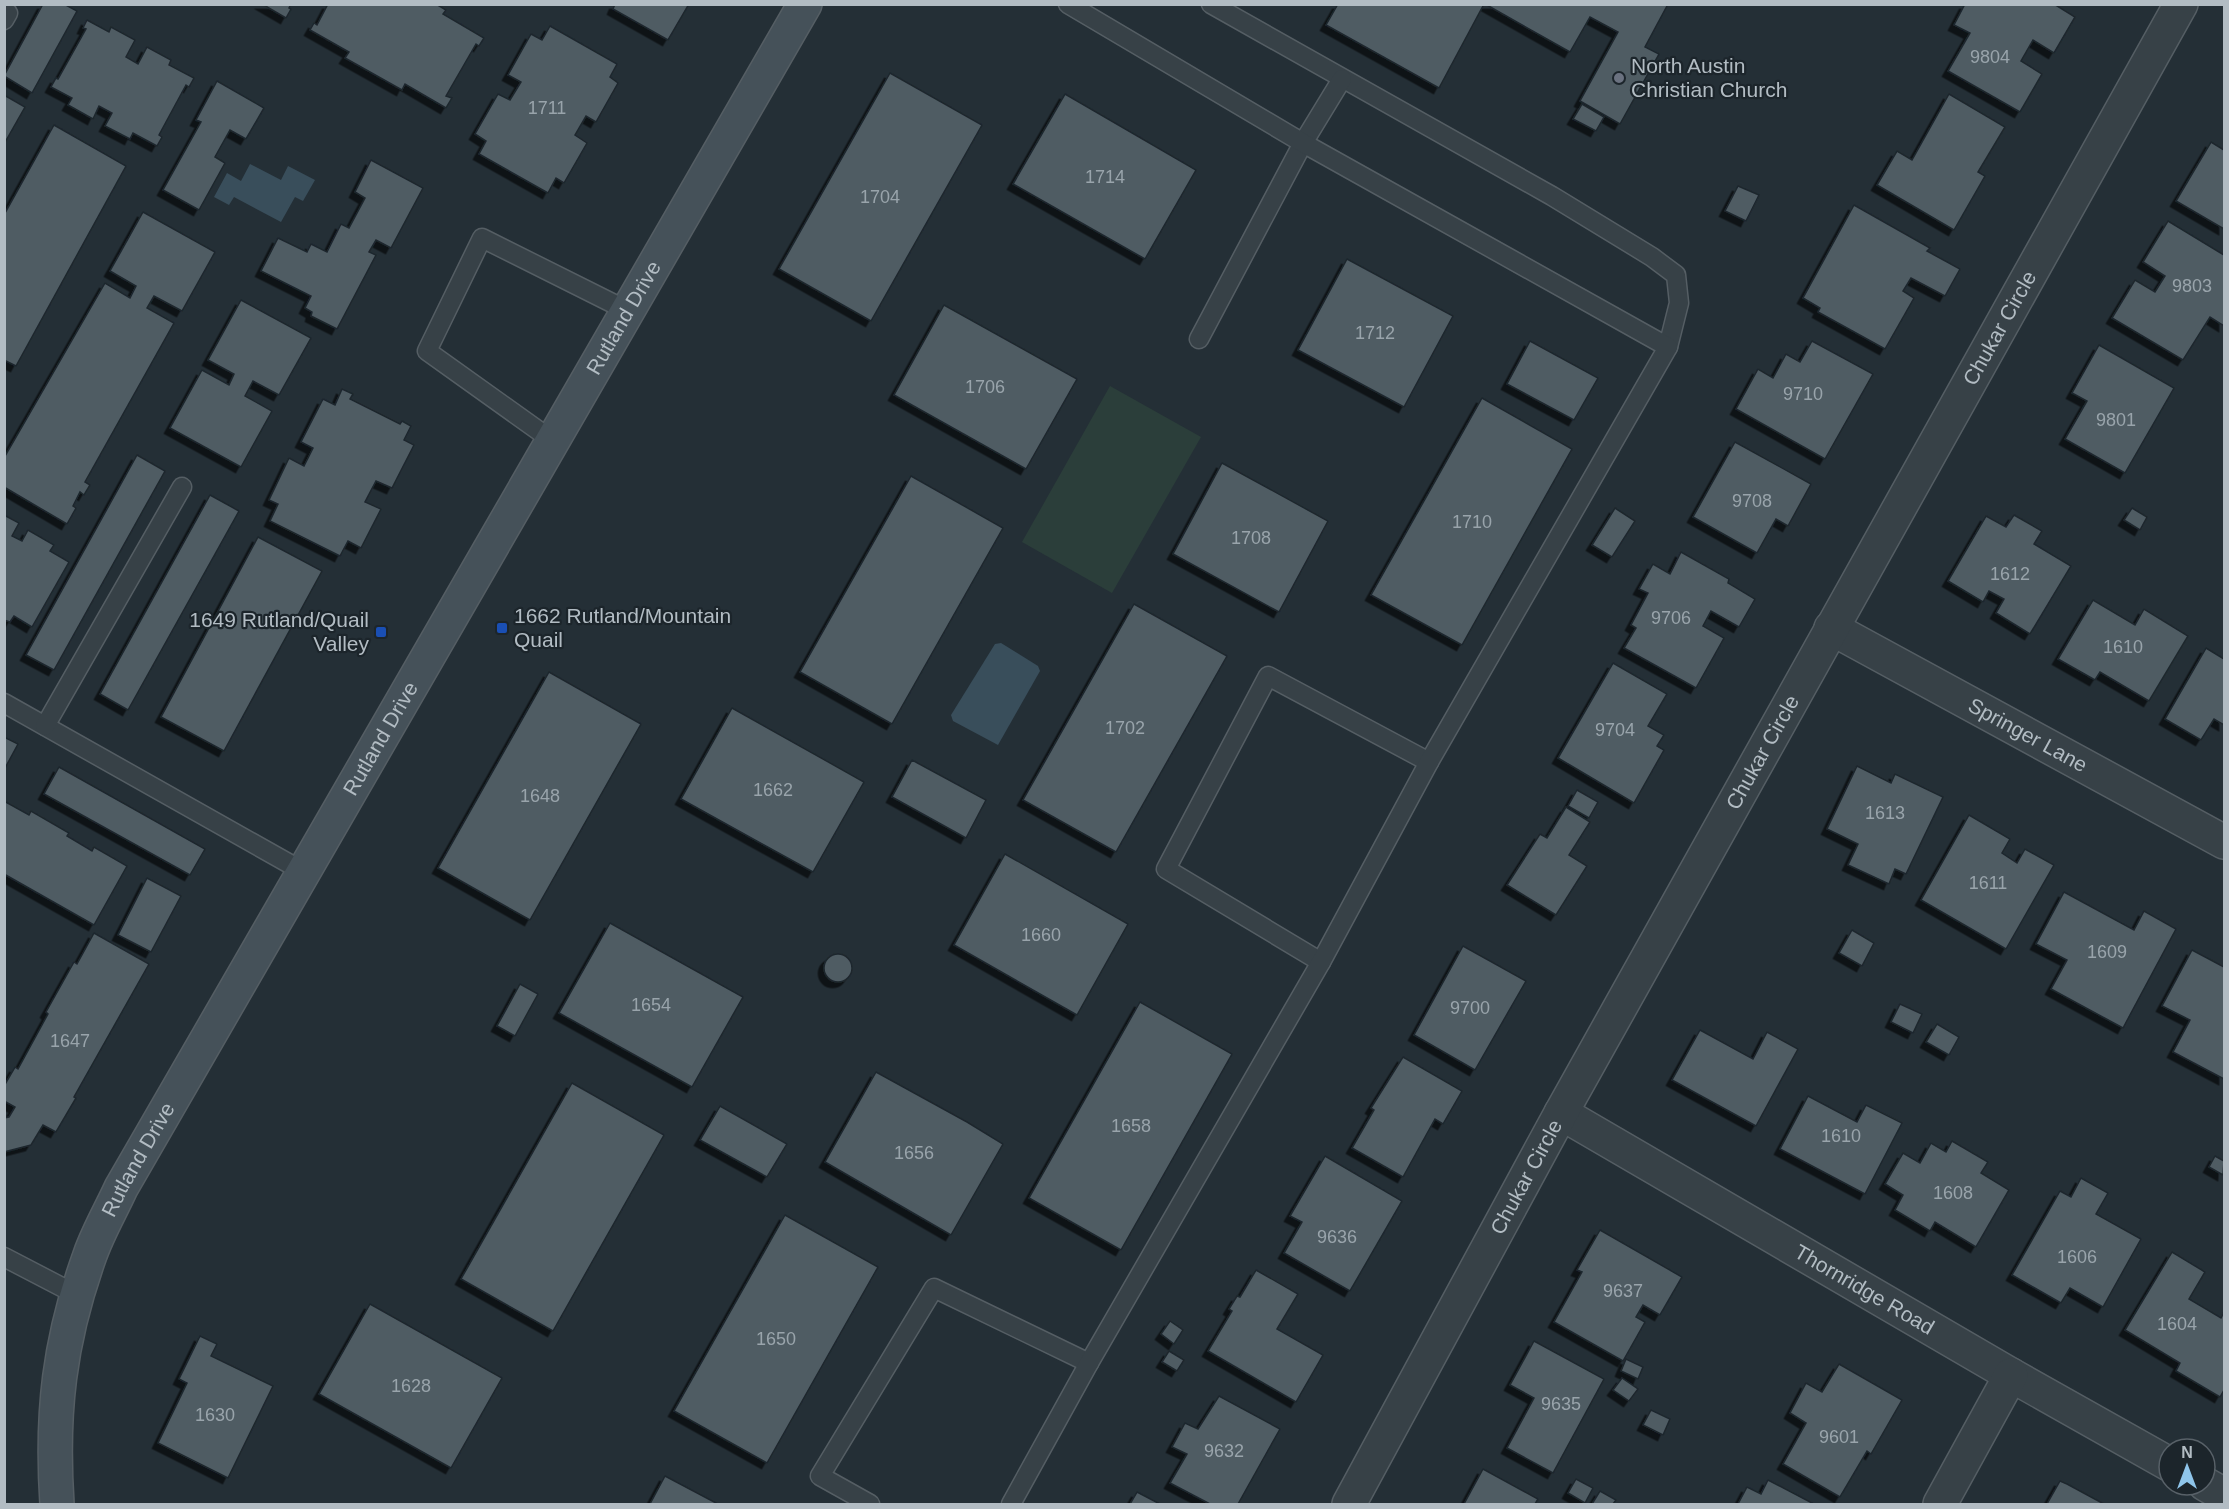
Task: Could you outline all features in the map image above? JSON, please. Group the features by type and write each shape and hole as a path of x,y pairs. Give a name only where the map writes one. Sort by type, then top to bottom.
{"street":[{"name":"Rutland Drive","path":"57,1504 54,1452 57,1389 69,1320 91,1252 121,1188 805,4"},
{"name":"Chukar Circle","path":"1349,1504 1561,1113 2181,4"},
{"name":"Springer Lane","path":"1831,628 2224,842"},
{"name":"Thornridge Road","path":"1561,1113 2011,1375 2157,1457"},
{"path":"1940,1504 2011,1375"}],"lane":[{"path":"1068,4 1303,143 1668,346"},
{"path":"1011,1504 1089,1364 1321,962 1429,762 1668,346 1679,303 1676,275 1652,257 1552,196 1211,4"},
{"path":"4,11 8,13 4,20"},
{"path":"1198,339 1303,143 1342,79"},
{"path":"553,441 427,351 482,238 627,311"},
{"path":"45,726 182,487"},
{"path":"1321,962 1167,868 1268,676 1429,762"},
{"path":"4,703 304,873"},
{"path":"4,1257 77,1295"},
{"path":"870,1504 820,1476 934,1288 1089,1364"}],"green space":[{"path":"1110,386 1201,437 1112,593 1022,542"}],"water":[{"path":"250,164 281,180 288,166 315,180 303,201 295,197 281,222 234,197 229,205 214,197 227,173 241,181"},
{"path":"1001,643 1038,666 1040,671 998,745 953,721 951,715 995,644"}],"building":[{"path":"43,4 64,4 77,11 32,93 4,76"},
{"path":"262,4 291,4 289,8 291,9 286,18"},
{"path":"328,4 436,4 446,10 443,14 484,38 479,46 476,44 446,96 452,98 446,108 405,84 402,90 345,58 349,52 310,30 314,23 317,25"},
{"path":"615,4 689,4 668,40 613,9"},
{"path":"1338,4 1484,4 1439,88 1326,25"},
{"name":"North Austin Christian Church","path":"1485,4 1668,4 1645,47 1659,54 1620,124 1580,101 1618,32 1590,17 1570,52"},
{"path":"1965,4 2054,4 2075,17 2054,53 2033,40 2021,61 2042,74 2020,112 1948,71 1970,33 1954,25"},
{"path":"87,20 109,32 111,27 135,40 126,57 138,64 147,47 171,60 169,65 194,78 189,87 186,85 159,135 162,137 157,146 133,133 130,139 105,126 112,113 99,106 93,119 68,105 72,98 51,87 56,78 58,79 86,29 83,28"},
{"path":"550,26 617,64 610,77 618,83 596,122 586,116 575,135 587,143 564,183 556,178 548,193 479,154 486,141 475,134 498,94 510,100 521,82 508,75 531,34 542,40"},
{"path":"890,73 982,125 871,321 779,269"},
{"path":"217,81 264,108 246,139 230,130 215,157 225,163 199,210 163,190 201,122 196,120"},
{"path":"1065,94 1196,170 1145,259 1013,184"},
{"path":"1949,94 2005,127 1978,172 1985,176 1954,230 1877,185 1897,151 1912,160"},
{"path":"4,95 25,107 4,144"},
{"path":"1582,104 1604,117 1596,131 1573,119"},
{"path":"54,125 126,166 16,366 4,360 4,215"},
{"path":"2211,142 2224,150 2224,229 2176,201"},
{"path":"371,160 423,188 391,248 376,240 369,252 376,255 337,329 311,316 312,312 305,308 311,296 261,271 278,238 307,252 311,244 327,252 341,224 349,228 365,198 355,192"},
{"path":"1738,186 1759,195 1746,221 1725,211"},
{"path":"1854,205 1930,248 1927,251 1960,269 1945,296 1911,278 1903,291 1914,298 1885,349 1818,312 1820,308 1803,298"},
{"path":"143,212 215,252 182,311 154,296 147,308 174,323 85,482 90,485 84,495 80,492 73,506 76,508 67,524 4,487 4,458 105,283 130,298 136,286 110,271"},
{"path":"2168,221 2224,255 2224,326 2210,317 2183,360 2112,318 2135,280 2155,292 2165,276 2143,262"},
{"path":"1347,259 1453,316 1404,407 1298,350"},
{"path":"241,300 311,338 279,395 253,381 245,396 272,411 241,467 170,428 202,370 229,385 234,374 208,360"},
{"path":"944,305 1077,379 1026,469 894,395"},
{"path":"1530,341 1598,378 1574,420 1507,384"},
{"path":"1812,341 1873,374 1825,459 1736,409 1758,369 1773,378 1786,354 1800,362"},
{"path":"2099,345 2174,388 2125,473 2065,439 2087,401 2072,393"},
{"path":"342,389 353,394 350,399 400,424 402,421 411,426 404,440 414,445 392,488 376,481 365,502 381,509 361,548 348,541 340,556 270,521 278,504 269,500 289,458 304,466 313,448 301,442 323,399 335,405"},
{"path":"1482,398 1572,449 1462,645 1371,595"},
{"path":"1735,442 1811,484 1788,526 1776,519 1757,553 1693,517"},
{"path":"137,455 165,471 54,670 26,655"},
{"path":"1222,463 1328,521 1279,612 1173,554"},
{"path":"911,476 1003,528 892,724 800,672"},
{"path":"210,495 239,511 128,710 100,694"},
{"path":"1615,508 1635,521 1612,557 1592,545"},
{"path":"2132,508 2147,517 2140,530 2124,520"},
{"path":"4,515 19,523 12,536 22,541 28,530 54,545 50,551 69,562 32,627 14,616 10,622 4,620"},
{"path":"2014,515 2042,531 2034,544 2071,566 2030,634 1996,613 2004,599 1989,591 1983,602 1948,581 1986,516 2006,527"},
{"path":"258,537 322,571 224,751 161,717"},
{"path":"1681,552 1729,579 1728,583 1755,599 1739,627 1711,611 1703,626 1724,638 1696,688 1624,648 1636,628 1631,625 1648,593 1639,589 1653,564 1670,574"},
{"path":"2093,600 2135,625 2144,609 2188,636 2149,701 2100,672 2095,680 2058,659"},
{"path":"1134,604 1227,656 1116,852 1023,800"},
{"path":"2206,648 2224,659 2224,725 2214,719 2201,740 2165,719"},
{"path":"1613,663 1667,694 1648,726 1664,735 1657,746 1664,750 1634,803 1558,758"},
{"path":"549,672 641,724 530,920 438,868"},
{"path":"732,708 864,782 813,872 681,799"},
{"path":"4,737 18,744 4,770"},
{"path":"912,760 986,800 966,838 892,797"},
{"path":"1857,766 1891,783 1895,774 1943,797 1906,874 1895,869 1889,884 1848,865 1858,844 1827,829"},
{"path":"59,767 205,849 190,875 44,794"},
{"path":"1577,790 1598,802 1589,818 1568,806"},
{"path":"4,801 29,815 31,811 69,833 67,836 92,851 94,847 127,866 94,925 4,874"},
{"path":"1566,807 1590,822 1569,855 1587,866 1556,915 1507,885 1540,834 1547,838"},
{"path":"1969,815 2010,839 2002,853 2017,863 2025,849 2054,865 2006,949 1921,900"},
{"path":"1005,854 1128,924 1077,1015 954,945"},
{"path":"147,878 181,896 151,952 118,935"},
{"path":"2064,892 2134,930 2144,911 2176,929 2123,1028 2051,989 2067,960 2036,944"},
{"path":"610,923 743,997 692,1087 559,1013"},
{"path":"1852,930 1874,943 1862,966 1839,953"},
{"path":"94,933 149,964 56,1132 43,1125 31,1145 4,1152 4,1118 9,1117 15,1107 4,1101 4,1086 15,1067 18,1069 48,1014 46,1012 74,962 77,964"},
{"path":"1463,946 1526,981 1475,1070 1414,1035"},
{"path":"2192,950 2224,967 2224,1079 2173,1052 2190,1020 2162,1006"},
{"path":"838,954 848,958 852,968 848,978 838,982 828,978 824,968 828,958"},
{"path":"520,984 538,994 515,1036 497,1026"},
{"path":"1140,1002 1232,1054 1121,1250 1029,1198"},
{"path":"1900,1004 1922,1014 1913,1033 1891,1022"},
{"path":"1937,1024 1959,1037 1949,1055 1926,1042"},
{"path":"1700,1030 1753,1059 1767,1032 1798,1049 1756,1126 1672,1080"},
{"path":"1403,1057 1462,1091 1443,1124 1435,1119 1403,1177 1352,1148 1374,1110 1371,1108"},
{"path":"876,1072 1003,1144 951,1235 825,1162"},
{"path":"572,1083 664,1135 553,1331 461,1279"},
{"path":"1808,1096 1857,1122 1866,1105 1902,1123 1865,1194 1780,1149"},
{"path":"720,1106 787,1144 767,1177 700,1140"},
{"path":"1952,1141 1988,1162 1981,1173 2009,1190 1976,1247 1935,1222 1930,1231 1895,1210 1903,1195 1885,1184 1903,1153 1920,1163 1931,1143 1946,1152"},
{"path":"1325,1156 1402,1201 1350,1291 1284,1253 1302,1222 1290,1216"},
{"path":"2215,1156 2224,1161 2223,1175 2209,1167"},
{"path":"2081,1178 2108,1193 2096,1214 2141,1239 2103,1307 2070,1288 2061,1303 2012,1275 2060,1191 2071,1197"},
{"path":"785,1215 878,1267 767,1463 674,1411"},
{"path":"1600,1230 1682,1277 1660,1315 1643,1305 1636,1317 1645,1322 1623,1361 1554,1322 1582,1272 1577,1270"},
{"path":"2172,1252 2205,1272 2189,1299 2221,1318 2224,1312 2224,1390 2220,1397 2176,1371 2180,1363 2125,1330"},
{"path":"1256,1270 1298,1294 1277,1329 1323,1355 1296,1402 1208,1351 1232,1311 1229,1309 1237,1296 1240,1297"},
{"path":"370,1304 502,1378 451,1468 319,1394"},
{"path":"1170,1321 1183,1330 1174,1344 1161,1334"},
{"path":"200,1336 217,1344 211,1356 273,1386 228,1478 158,1443 187,1383 179,1379"},
{"path":"1534,1341 1604,1379 1553,1473 1507,1448 1534,1398 1510,1385"},
{"path":"1169,1351 1184,1360 1177,1371 1162,1362"},
{"path":"1626,1359 1643,1367 1638,1379 1621,1371"},
{"path":"1839,1364 1902,1400 1871,1454 1867,1451 1840,1497 1783,1464 1806,1423 1790,1413 1806,1383 1822,1392"},
{"path":"1622,1378 1638,1389 1629,1401 1613,1390"},
{"path":"1219,1396 1280,1429 1238,1504 1210,1504 1170,1483 1187,1454 1172,1447 1185,1423 1198,1429"},
{"path":"1651,1410 1670,1419 1663,1435 1643,1425"},
{"path":"1483,1469 1538,1499 1535,1504 1464,1504"},
{"path":"665,1476 718,1504 650,1504"},
{"path":"1576,1479 1593,1488 1585,1503 1568,1493"},
{"path":"1768,1480 1814,1504 1738,1504 1747,1487 1761,1494"},
{"path":"2060,1481 2067,1484 2104,1504 2047,1504"},
{"path":"1600,1491 1616,1500 1613,1504 1592,1504"},
{"path":"1137,1492 1160,1504 1130,1504"}],"place":[{"name":"North Austin Christian Church","path":"1619,78"},
{"name":"1662 Rutland/Mountain Quail","path":"502,628"},
{"name":"1649 Rutland/Quail Valley","path":"381,632"}]}
